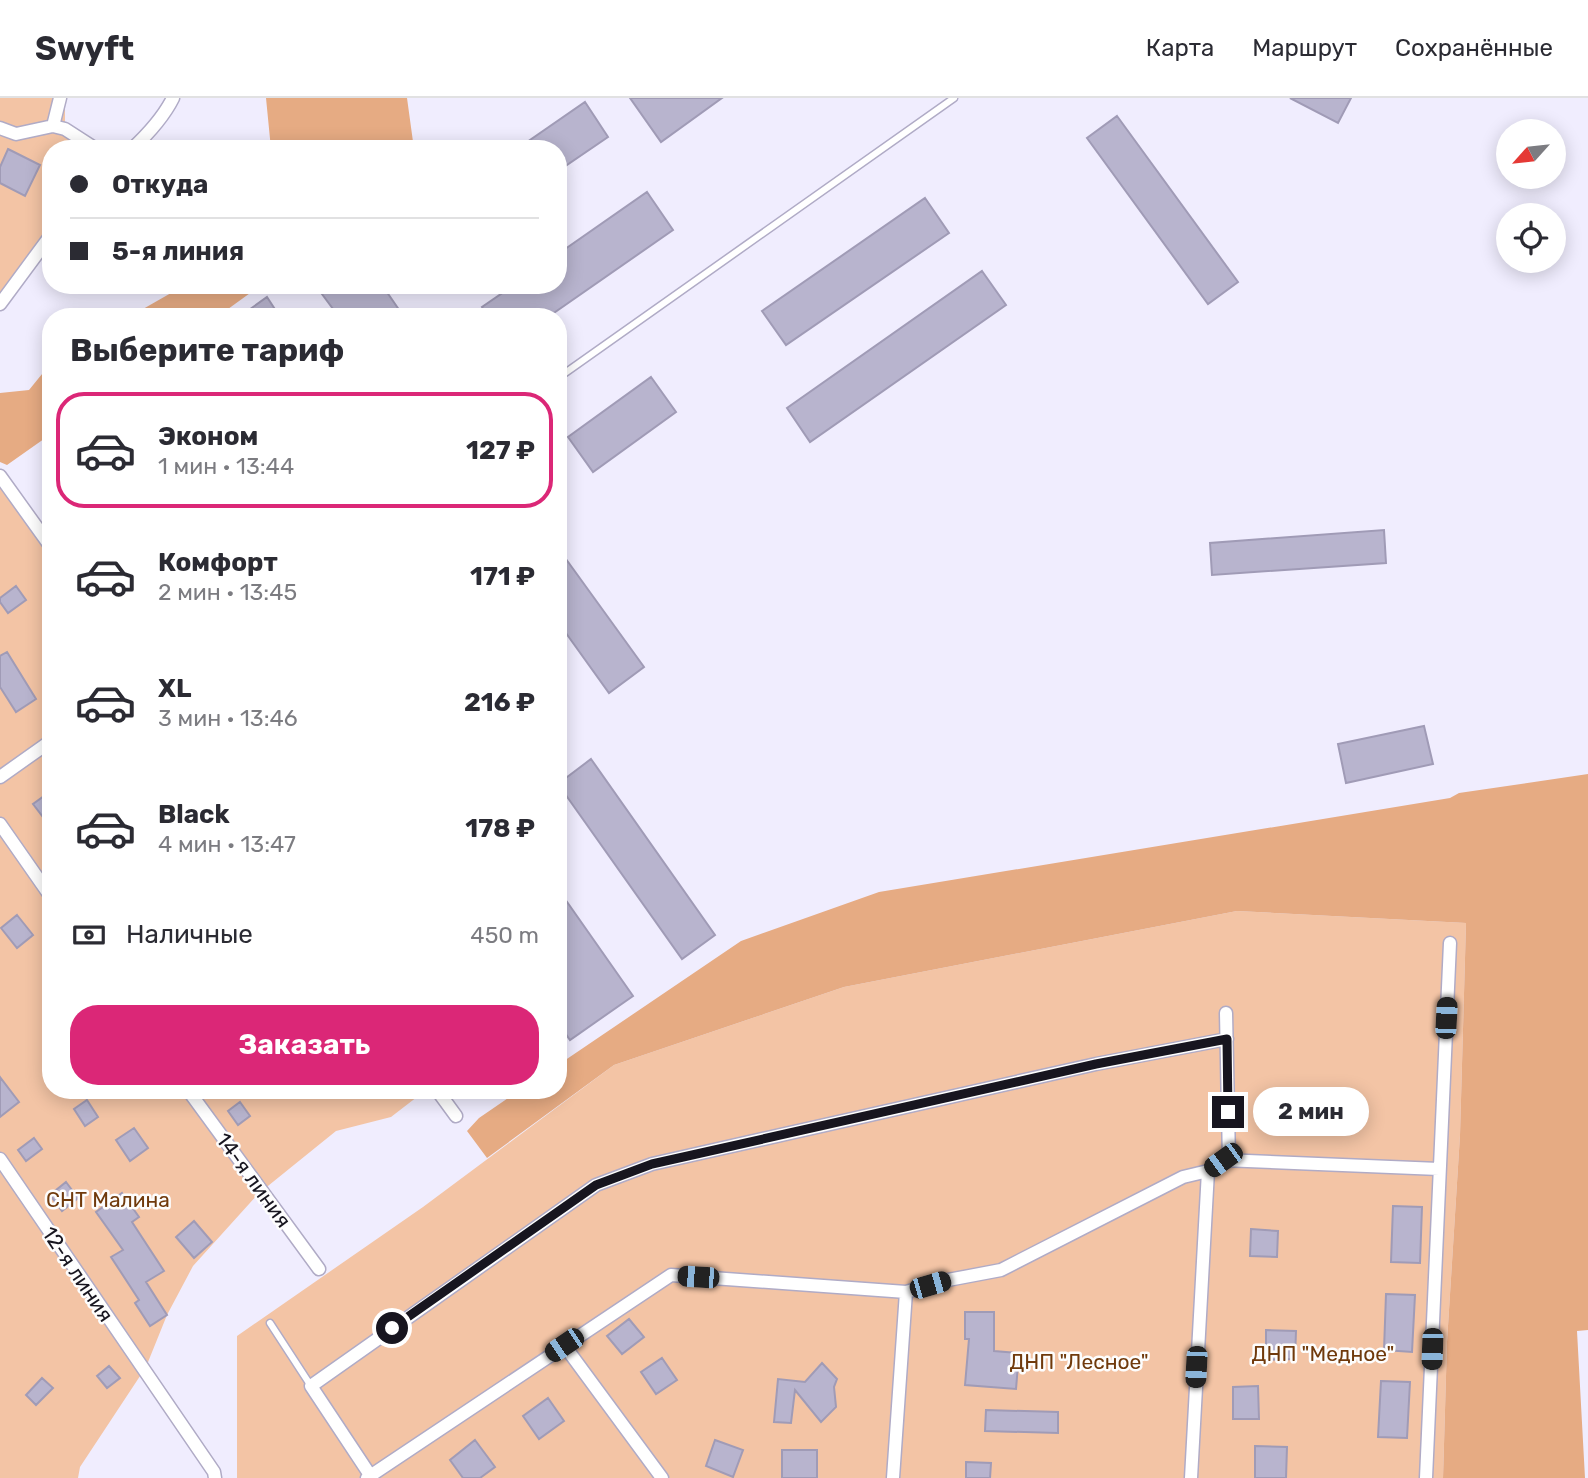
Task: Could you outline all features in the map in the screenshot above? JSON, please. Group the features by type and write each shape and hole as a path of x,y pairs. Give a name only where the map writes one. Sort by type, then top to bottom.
{"street":[{"path":"53,126 60,98"},
{"path":"142,140 167,110 173,98"},
{"path":"0,128 16,134 53,126 65,129 82,140"},
{"path":"0,304 42,247"},
{"path":"0,476 42,534"},
{"path":"0,778 42,748"},
{"path":"0,824 42,884"},
{"path":"1426,1478 1450,943"},
{"path":"1226,1013 1229,1161"},
{"path":"1227,1039 1096,1064 632,1170 596,1185 311,1386 370,1477 671,1275 906,1292 948,1280 1000,1270 1183,1177 1208,1171 1223,1160 1439,1170"},
{"name":"14-я линия","path":"195,1099 319,1269"},
{"path":"444,1099 456,1116"},
{"name":"12-я линия","path":"0,1159 132,1354 192,1437 215,1478"},
{"path":"1191,1478 1208,1171"},
{"path":"893,1478 906,1292"},
{"path":"564,1345 662,1478"}],"lane":[{"path":"567,372 954,98"},
{"path":"270,1323 311,1386"}],"green space":[{"path":"0,98 65,98 65,129 82,140 42,140 42,247 0,304"},
{"name":"СНТ Малина","path":"0,476 42,534 42,1099 414,1099 391,1117 336,1131 258,1194 193,1266 167,1315 146,1367 80,1467 78,1478 0,1478"},
{"path":"1237,911 1466,923 1460,1135 1447,1342 1443,1478 237,1478 237,1336 423,1207 614,1065 844,987"}],"shaded area":[{"path":"266,98 407,98 413,140 270,140"},
{"path":"169,294 249,294 229,308 145,308"},
{"path":"42,374 42,440 7,465 0,462 0,393 29,390"},
{"path":"1588,774 1588,1330 1577,1331 1585,1478 1443,1478 1447,1342 1460,1135 1466,923 1237,911 844,987 614,1065 487,1158 467,1131 479,1118 507,1099 567,1099 567,1059 741,941 879,892 1450,798 1459,793"}],"building":[{"path":"630,98 722,98 661,142"},
{"path":"1290,98 1351,98 1338,123"},
{"path":"585,102 608,137 567,165 567,140 530,140"},
{"path":"1117,116 1238,282 1208,304 1087,138"},
{"path":"8,149 40,165 25,196 0,183 0,167"},
{"path":"647,192 673,230 561,308 483,308 501,294 567,294 567,248"},
{"path":"925,198 949,233 786,345 762,311"},
{"path":"982,271 1006,305 810,442 787,408"},
{"path":"322,294 388,294 398,308 332,308"},
{"path":"267,297 274,308 252,308"},
{"path":"651,377 676,412 593,472 568,437"},
{"path":"1384,530 1386,563 1212,575 1210,543"},
{"path":"567,560 644,667 609,693 567,635"},
{"path":"16,586 26,600 8,613 0,598"},
{"path":"7,652 36,699 16,712 0,687 0,656"},
{"path":"1424,726 1433,764 1346,783 1338,744"},
{"path":"591,759 715,935 682,959 567,797 567,777"},
{"path":"42,798 42,816 33,804"},
{"path":"567,902 633,996 570,1040 567,1036"},
{"path":"17,915 33,935 17,948 1,928"},
{"path":"0,1077 19,1102 0,1117"},
{"path":"87,1100 98,1117 85,1126 74,1109"},
{"path":"240,1102 250,1116 238,1125 228,1111"},
{"path":"134,1128 148,1148 130,1161 116,1140"},
{"path":"34,1138 42,1149 26,1161 18,1150"},
{"path":"66,1182 78,1198 62,1211 50,1195"},
{"path":"122,1193 139,1217 132,1222 164,1271 146,1282 167,1315 150,1326 135,1303 139,1300 111,1257 123,1250 96,1212"},
{"path":"1393,1206 1422,1207 1420,1263 1391,1262"},
{"path":"194,1221 212,1242 194,1258 176,1237"},
{"path":"1251,1229 1278,1231 1277,1257 1250,1256"},
{"path":"1386,1294 1415,1295 1412,1352 1384,1350"},
{"path":"965,1312 994,1312 994,1351 1019,1353 1016,1389 965,1385 969,1339 965,1339"},
{"path":"629,1319 644,1337 622,1354 607,1336"},
{"path":"1266,1330 1296,1331 1295,1359 1266,1360"},
{"path":"662,1358 677,1380 656,1394 641,1372"},
{"path":"822,1363 837,1379 834,1387 836,1407 821,1422 795,1390 791,1423 774,1422 778,1379 805,1382"},
{"path":"109,1366 120,1378 107,1388 97,1376"},
{"path":"42,1378 53,1388 36,1405 26,1395"},
{"path":"1381,1381 1410,1382 1407,1438 1378,1437"},
{"path":"1258,1386 1259,1419 1233,1419 1233,1387"},
{"path":"548,1398 564,1421 539,1439 523,1416"},
{"path":"986,1410 1058,1412 1058,1433 985,1431"},
{"path":"475,1440 495,1467 480,1478 463,1478 450,1460"},
{"path":"715,1440 743,1450 733,1477 706,1466"},
{"path":"1255,1446 1287,1447 1286,1478 1255,1478"},
{"path":"782,1450 817,1450 817,1478 782,1478"},
{"path":"966,1462 991,1463 990,1478 966,1478"}],"route":[{"path":"392,1328 596,1185 652,1164 1096,1064 1227,1039 1228,1112"}],"park label":[{"name":"ДНП \"Медное\"","path":"1323,1353"},
{"name":"ДНП \"Лесное\"","path":"1079,1361"}]}
